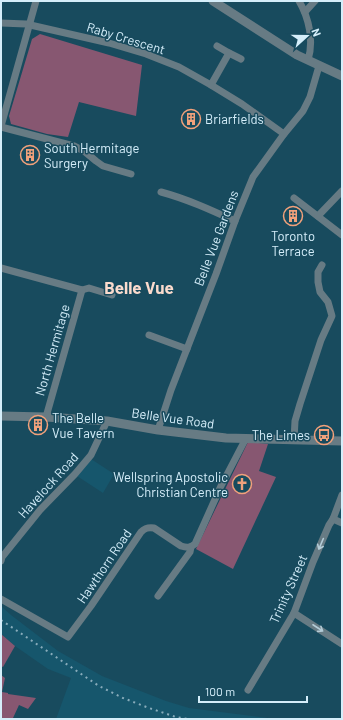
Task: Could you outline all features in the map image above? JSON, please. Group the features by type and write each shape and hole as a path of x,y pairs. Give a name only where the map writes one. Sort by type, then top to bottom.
{"street":[{"path":"36,1 1,126 74,146 84,151 103,166 131,174"},
{"path":"213,1 297,55 340,76"},
{"path":"299,1 308,21 311,51 308,60"},
{"path":"305,12 315,1"},
{"name":"Raby Crescent","path":"1,23 30,24 109,43 146,54 179,67 211,85 242,104 284,134"},
{"path":"217,46 241,58"},
{"path":"211,85 229,53"},
{"name":"Belle Vue Gardens","path":"158,430 171,390 253,177 284,134 303,111 310,97 319,66"},
{"path":"318,216 342,191"},
{"path":"161,192 189,201 235,221"},
{"path":"294,198 342,235"},
{"path":"294,440 295,421 300,404 321,340 332,316 328,302 320,292 318,282 318,272 322,265"},
{"path":"1,268 82,290 89,288 112,295"},
{"path":"104,293 106,285"},
{"name":"North Hermitage","path":"46,417 82,290"},
{"path":"149,335 187,349"},
{"name":"Belle Vue Road","path":"1,416 107,421 158,430 226,438 342,441"},
{"name":"Havelock Road","path":"1,561 2,557 40,510 91,455 107,421"},
{"path":"158,596 190,552 191,547 195,544 221,486 244,442 244,438"},
{"name":"Trinity Street","path":"248,690 294,613 342,495"},
{"path":"333,519 342,522"},
{"name":"Hawthorn Road","path":"1,599 68,637 141,532 145,529 150,527 154,528 181,546 186,548 191,547"},
{"path":"294,613 342,644"}],"shaded area":[{"path":"40,34 142,65 136,116 79,102 68,137 47,134 11,124 9,116 32,39"},
{"path":"248,442 268,444 259,471 276,477 233,569 196,549"},
{"path":"91,459 114,474 103,493 77,476"},
{"path":"1,606 58,651 102,676 166,701 189,708 275,719 56,719 71,678 48,669 15,646 1,634"},
{"path":"1,634 15,646 3,667 1,666"},
{"path":"1,675 5,678 2,692 36,698 28,709 19,705 13,718 15,719 1,719"}],"railway":[{"path":"1,620 99,686 123,698 149,708 176,717 188,719"}],"place":[{"name":"Briarfields","path":"191,119"},
{"name":"South Hermitage Surgery","path":"30,155"},
{"name":"Toronto Terrace","path":"293,216"},
{"name":"The Belle Vue Tavern","path":"38,425"},
{"name":"The Limes","path":"324,435"},
{"name":"Wellspring Apostolic Christian Centre","path":"242,484"}],"district":[{"name":"Belle Vue","path":"139,287"}]}
